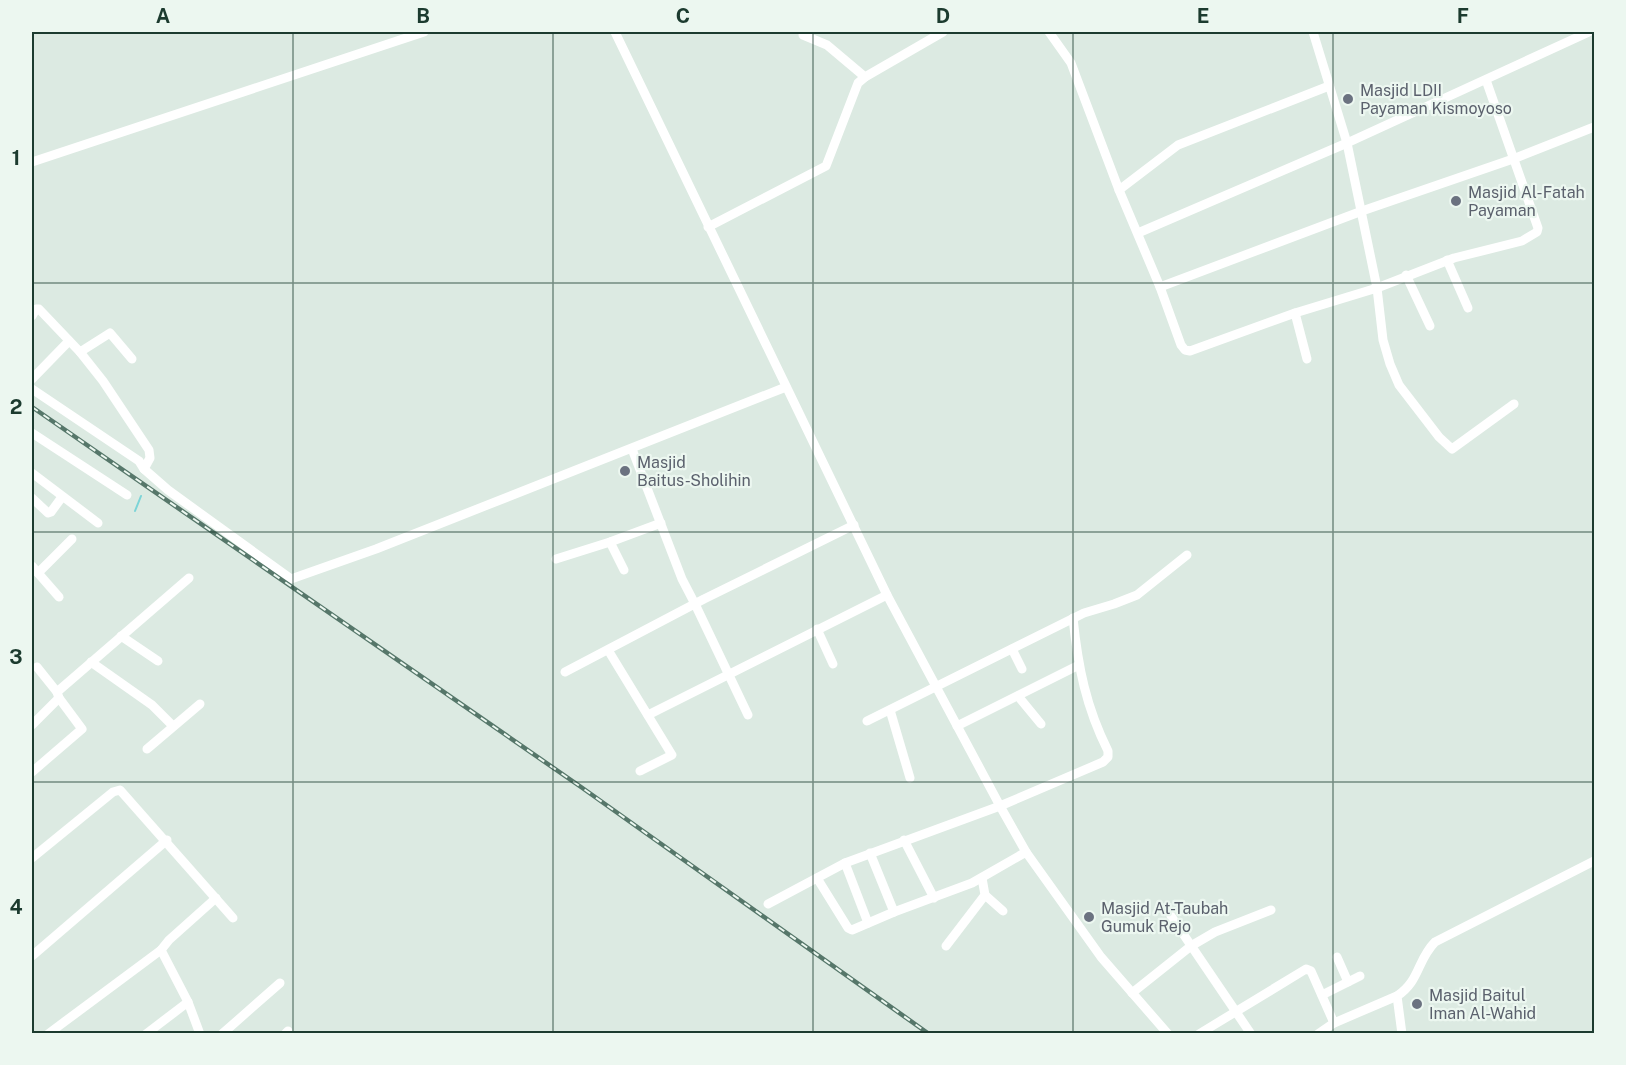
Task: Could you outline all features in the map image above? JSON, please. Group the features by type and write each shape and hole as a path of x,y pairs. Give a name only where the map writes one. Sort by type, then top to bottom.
{"street":[{"path":"32,162 94,139 424,32"},
{"path":"615,32 886,595 1000,806 1026,852 1101,957 1168,1034"},
{"path":"708,227 823,169 829,162 858,83 943,32"},
{"path":"1049,32 1071,63 1119,190 1182,345 1185,350 1190,351 1295,313 1377,288 1447,260 1522,241 1537,232 1538,228 1486,80"},
{"path":"1313,32 1347,143 1377,288 1383,340 1399,385 1448,447 1452,449 1514,404"},
{"path":"1138,233 1347,143 1589,32"},
{"path":"803,35 826,45 866,77"},
{"path":"1119,190 1178,145 1329,86"},
{"path":"1160,287 1362,211 1513,159 1594,127"},
{"path":"1447,260 1468,308"},
{"path":"1406,275 1430,326"},
{"path":"32,316 38,309 80,352 104,381 149,450 150,458 144,469"},
{"path":"1295,313 1307,359"},
{"path":"80,352 110,333 132,359"},
{"path":"32,379 69,341"},
{"path":"32,389 139,461 144,469 168,490 291,579 376,549 786,387"},
{"path":"32,433 127,495"},
{"path":"632,449 682,579 748,715"},
{"path":"32,473 98,523"},
{"path":"32,498 48,513 62,497"},
{"path":"556,559 661,522"},
{"path":"565,672 854,525"},
{"path":"58,597 35,569 72,538"},
{"path":"609,542 624,570"},
{"path":"867,721 1073,618 1137,595 1187,555"},
{"path":"32,725 91,662 189,578"},
{"path":"648,715 886,595"},
{"path":"768,904 845,863 1000,806 1104,762 1108,758 1108,751 1090,712 1079,665 1073,618"},
{"path":"817,629 833,664"},
{"path":"121,636 158,661"},
{"path":"1012,649 1022,669"},
{"path":"608,650 672,755 640,771"},
{"path":"91,662 152,705 173,726"},
{"path":"957,726 1079,665"},
{"path":"32,772 82,729 37,667"},
{"path":"1018,696 1041,724"},
{"path":"147,749 200,704"},
{"path":"890,710 910,778"},
{"path":"32,858 117,790 123,792 233,918"},
{"path":"32,956 166,840"},
{"path":"904,840 934,898"},
{"path":"817,878 850,930 982,878 1026,852"},
{"path":"870,853 894,912"},
{"path":"1199,1034 1306,969 1309,969 1322,995 1327,1028 1397,996 1407,989 1429,948 1442,937 1594,861"},
{"path":"845,863 868,923"},
{"path":"982,878 985,895 1003,911"},
{"path":"946,946 985,895"},
{"path":"48,1034 161,950 174,935 216,898"},
{"path":"1132,993 1191,946 1219,929 1271,909"},
{"path":"1171,916 1251,1034"},
{"path":"161,950 188,1002 200,1034"},
{"path":"1337,957 1348,982"},
{"path":"1322,995 1360,976"},
{"path":"222,1034 280,983"},
{"path":"1397,996 1402,1034"},
{"path":"146,1034 188,1002"}],"waterway":[{"path":"135,511 141,496"}],"railway":[{"path":"32,407 581,787 929,1034"}],"place":[{"name":"Masjid LDII Payaman Kismoyoso","path":"1348,99"},
{"name":"Masjid Al-Fatah Payaman","path":"1456,201"},
{"name":"Masjid Baitus-Sholihin","path":"625,471"},
{"name":"Masjid At-Taubah Gumuk Rejo","path":"1089,917"},
{"name":"Masjid Baitul Iman Al-Wahid","path":"1417,1004"}]}
